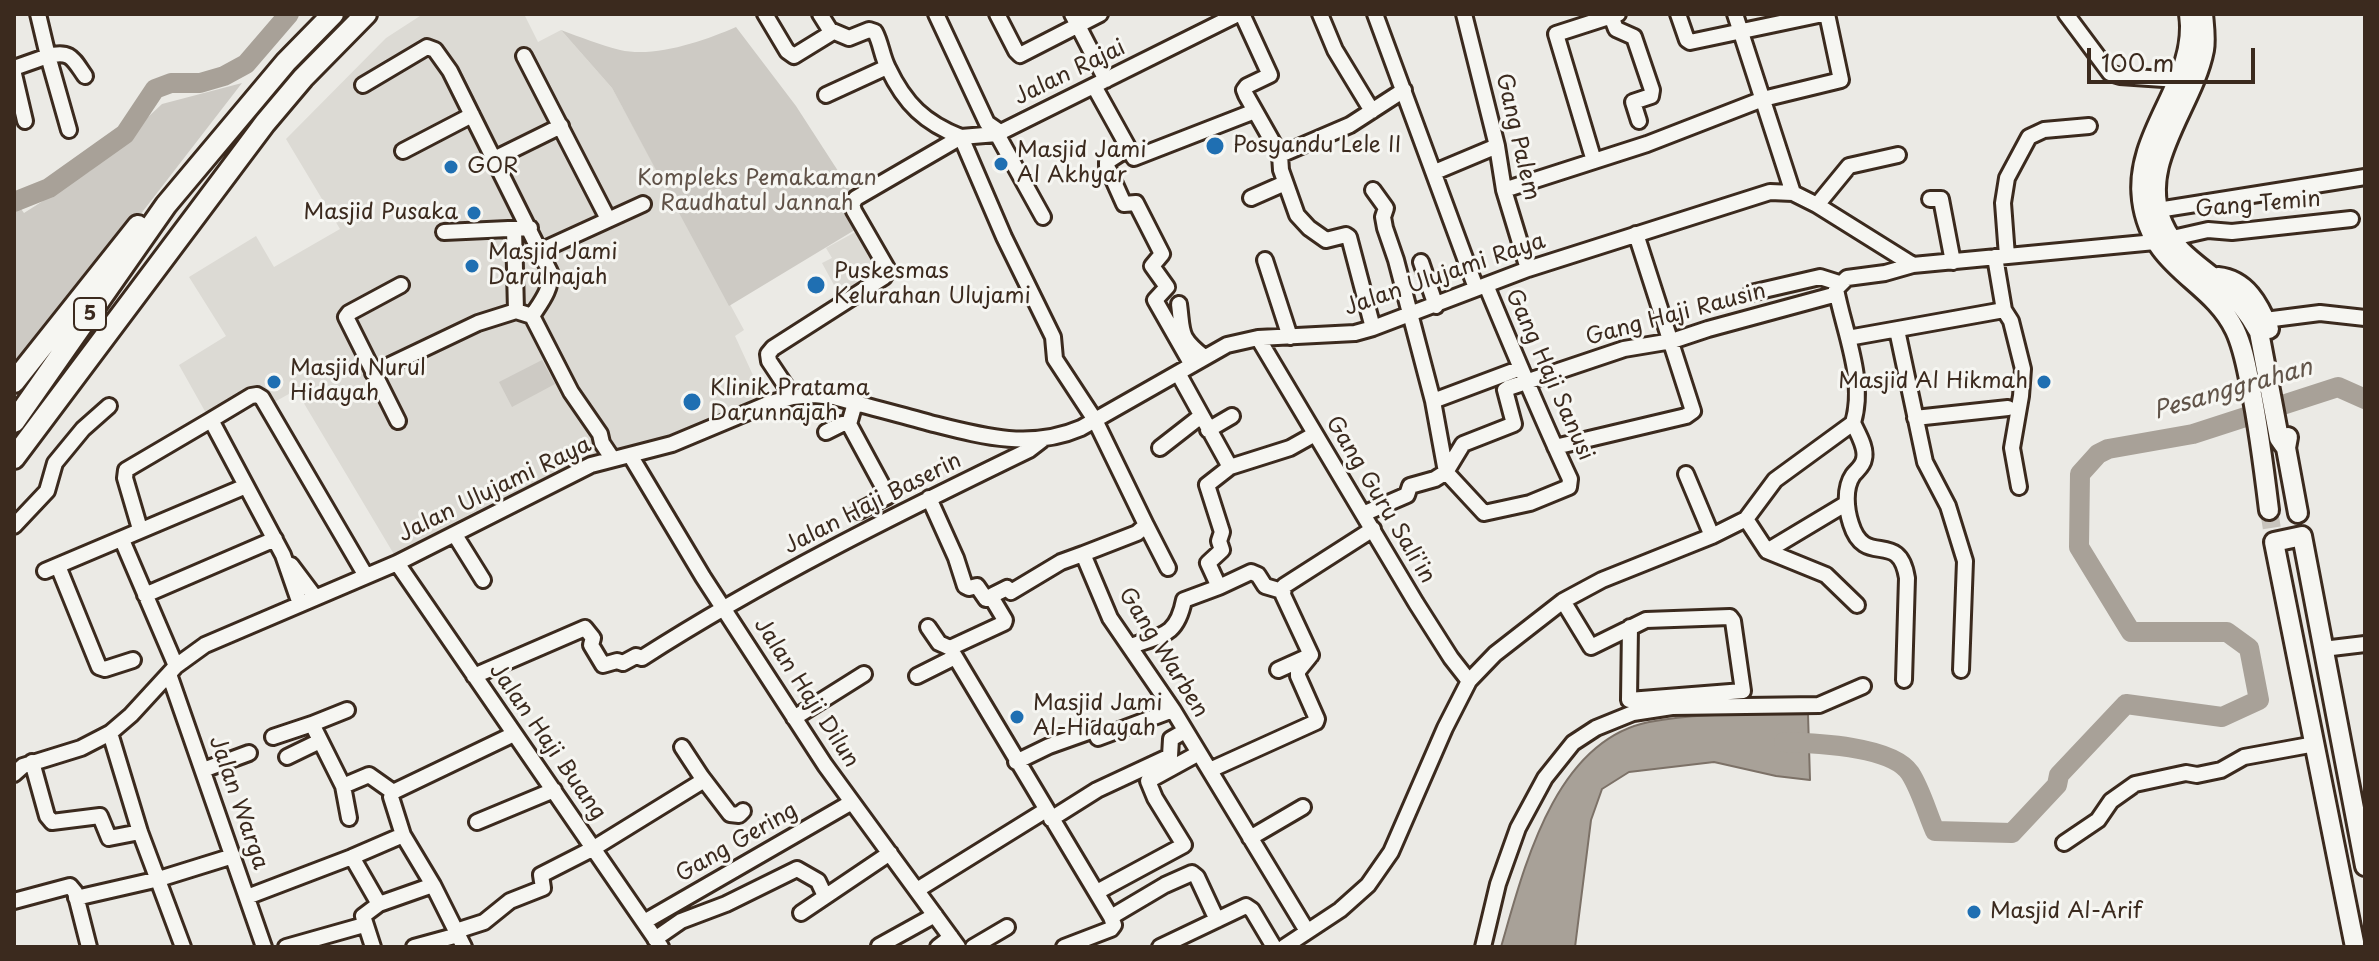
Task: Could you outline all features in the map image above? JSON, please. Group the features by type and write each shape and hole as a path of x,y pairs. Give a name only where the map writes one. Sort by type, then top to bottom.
{"highway":[{"name":"5","path":"14,422 166,205 286,62 333,14"},
{"name":"5","path":"14,458 195,214 303,78 366,14"},
{"path":"14,382 126,239 151,213 166,205"}],"main road":[{"path":"2189,14 2190,44 2142,166 2141,198 2180,271 2226,315 2261,371 2270,420 2263,454 2269,510"},
{"path":"2203,14 2205,47 2167,139 2158,170 2162,240 2211,276 2262,323 2261,371 2270,420 2286,448 2298,513"},
{"path":"2238,337 2262,323"},
{"path":"2355,947 2274,542 2302,536 2323,649 2361,817 2365,866"}],"street":[{"path":"38,14 69,130"},
{"path":"765,14 794,56 833,32"},
{"path":"820,14 833,32 849,38 869,30 875,32 887,67 901,91 937,128 961,137 1004,237 1053,337 1055,359 1095,420 1168,568"},
{"path":"936,14 987,123 999,133 1043,217"},
{"path":"997,14 1020,55 1075,20 1100,14"},
{"path":"1240,14 1270,75 1245,88 1280,155 1281,170 1297,215 1326,240 1349,237 1373,328"},
{"name":"Jalan Rajai","path":"961,137 999,133 1100,83 1206,21 1240,14"},
{"path":"1320,14 1335,50 1372,111"},
{"path":"1375,14 1481,287"},
{"name":"Gang Palem","path":"1464,14 1497,146 1504,190 1528,269"},
{"path":"1504,190 1647,144 1763,99 1841,80 1825,14 1688,42 1678,14"},
{"path":"1735,14 1793,193 1913,265"},
{"path":"2066,14 2110,73 2178,80"},
{"path":"1594,161 1556,34 1605,16 1616,29 1634,37 1652,90 1651,96 1633,102 1639,121"},
{"path":"1075,20 1127,149 1134,158 1255,111"},
{"path":"363,85 431,46 450,71 494,159 522,229 540,251 550,272 551,282 532,316"},
{"path":"25,121 14,71 61,52 70,55 85,76"},
{"path":"524,56 608,219"},
{"path":"826,95 887,67"},
{"path":"1280,155 1339,131 1404,90"},
{"path":"403,151 472,115"},
{"path":"494,159 561,126"},
{"path":"2019,487 2012,448 2013,408 2023,369 2011,321 2004,310 2001,256 2007,178 2029,137 2044,130 2089,126"},
{"path":"793,397 769,361 768,354 884,277 888,270 852,204 856,198 961,137"},
{"path":"1435,172 1497,146"},
{"path":"1127,149 1107,162 1107,166 1124,204 1136,203 1162,254 1152,266 1167,287 1155,300 1198,361"},
{"path":"1817,205 1849,166 1898,155"},
{"path":"2158,210 2365,181"},
{"path":"1251,198 1285,183"},
{"path":"1373,190 1386,208 1383,217 1385,228 1433,401 1446,472"},
{"name":"Jalan Ulujami Raya","path":"21,766 91,744 110,733 172,670 205,645 397,563 591,465 696,436 770,403 814,395 984,437 1014,441 1042,440 1072,432 1227,345 1258,338 1355,333 1410,316 1528,269 1636,234 1770,192 1793,193"},
{"path":"1930,199 1941,199 1953,262"},
{"path":"540,251 643,204"},
{"name":"Gang Temin","path":"2162,240 2208,230 2232,232 2351,219"},
{"path":"444,232 522,229"},
{"path":"516,311 522,229"},
{"path":"1555,447 1686,416 1693,411 1636,234"},
{"path":"1838,289 1847,278 1885,273 1913,265 2162,240"},
{"path":"1265,260 1290,337"},
{"path":"1421,262 1436,306"},
{"path":"1751,293 1820,277 1838,289 1858,395 1853,423 1864,459 1847,486 1850,523 1858,541 1869,548 1892,550 1901,556 1905,564 1904,680"},
{"path":"398,421 346,317 401,285"},
{"name":"Gang Haji Sanusi","path":"1446,472 1484,513 1530,503 1571,484 1524,374 1481,287"},
{"name":"Gang Haji Rausin","path":"1433,401 1524,374 1624,349 1672,341 1838,289"},
{"path":"1179,304 1179,326 1198,361"},
{"path":"1848,338 2004,310"},
{"path":"373,373 469,327 516,311 532,316 573,394 576,411 592,438 602,443 612,458"},
{"path":"2262,323 2320,313 2365,318"},
{"path":"1897,330 1925,462 1948,506 1965,561 1961,670"},
{"name":"Gang Guru Sali'in","path":"1258,338 1416,603 1469,681"},
{"path":"1178,373 1230,467"},
{"path":"1363,514 1407,495 1410,486 1435,479 1446,472 1463,444 1514,424 1505,390 1524,374"},
{"path":"140,529 125,478 126,470 257,395 262,398 366,576"},
{"path":"855,403 849,424 888,496 859,511"},
{"path":"14,526 47,491 55,463 83,429 109,406"},
{"path":"1915,418 2013,408"},
{"path":"1160,448 1205,423 1232,416"},
{"path":"211,420 283,555 300,604"},
{"path":"1284,947 1340,910 1368,885 1391,852 1469,681 1495,654 1563,601 1602,580 1746,519 1775,480 1853,423"},
{"path":"826,432 849,424"},
{"path":"1219,587 1208,562 1221,551 1219,541 1222,532 1207,485 1230,467 1290,448 1315,434"},
{"name":"Jalan Haji Baserin","path":"474,676 585,628 593,638 591,645 603,665 625,662 636,656 641,659 723,607 929,498 1029,450 1042,440"},
{"name":"Jalan Haji Dilun","path":"630,455 794,718 955,942"},
{"path":"1686,474 1712,536"},
{"path":"133,660 108,668 99,667 52,568 246,486"},
{"path":"929,498 965,586 977,586 986,599 1007,588 1011,592 1061,562 1137,533 1146,525"},
{"path":"1767,551 1847,503"},
{"path":"1746,519 1767,551 1826,575 1857,605"},
{"path":"1282,591 1287,583 1373,529"},
{"path":"455,535 483,580"},
{"path":"145,595 275,539"},
{"name":"Jalan Warga","path":"122,540 172,670 264,947"},
{"name":"Gang Warben","path":"1083,554 1110,618 1173,710 1307,931"},
{"path":"283,555 315,597"},
{"name":"Jalan Haji Buang","path":"397,563 658,943"},
{"path":"1131,646 1162,635 1176,626 1187,598 1251,572 1258,575 1265,586 1282,591 1311,655 1311,659 1298,671 1298,676 1316,722 1210,770"},
{"path":"917,676 1004,623 993,598"},
{"path":"1563,601 1589,646 1630,627 1646,620 1730,617 1743,691 1629,700 1630,627"},
{"path":"928,627 939,643 952,653 1111,917 1114,925 1111,929 1064,947"},
{"path":"2323,649 2365,644"},
{"path":"1278,670 1311,655"},
{"path":"794,718 864,674"},
{"path":"1483,947 1498,884 1518,828 1545,778 1573,743 1596,728 1633,713 1672,707 1819,705 1863,686"},
{"path":"273,737 347,710"},
{"path":"1016,762 1094,730 1098,738 1109,736 1173,710"},
{"path":"312,724 343,786 349,818"},
{"path":"917,890 1049,814 1170,756 1171,739 1185,731"},
{"path":"110,733 140,832 183,947"},
{"path":"393,792 514,734"},
{"path":"287,757 320,741"},
{"path":"2064,843 2098,820 2111,801 2135,784 2186,773 2197,775 2221,770 2244,757 2315,744"},
{"path":"682,747 730,814 739,815 743,811"},
{"path":"203,770 249,753"},
{"path":"1187,873 1179,857 1188,851 1148,781 1199,753"},
{"path":"21,766 52,822 100,816 109,838 140,832"},
{"path":"343,786 371,776 393,792"},
{"path":"414,947 459,938 510,901 543,888 541,875 594,848 701,782 701,776"},
{"path":"477,822 554,790"},
{"path":"393,792 392,804 403,835 433,885 459,938"},
{"name":"Gang Gering","path":"644,922 852,802"},
{"path":"1250,838 1303,807"},
{"path":"247,897 403,835"},
{"path":"1097,892 1184,845"},
{"path":"801,913 890,853"},
{"path":"76,898 159,879 233,856"},
{"path":"352,857 379,904"},
{"path":"658,943 681,921 726,904 797,869 818,881 825,896"},
{"path":"1111,917 1192,873 1197,877 1217,920"},
{"path":"286,947 363,921 379,904 433,885"},
{"path":"14,901 66,886 73,888 89,947"},
{"path":"1160,947 1248,906 1274,947"},
{"path":"879,946 935,915"},
{"path":"363,921 373,947"},
{"path":"973,947 1007,927"},
{"path":"938,947 955,942"}],"shaded area":[{"path":"423,14 524,14 538,42 561,30 612,88 744,330 735,336 763,397 665,442 569,466 395,556 296,390 269,405 262,394 211,422 179,365 226,336 189,277 256,236 274,267 340,229 286,139 386,38"},
{"path":"859,230 883,272 840,296 822,263 832,258 826,248"},
{"path":"1808,714 1810,780 1714,762 1629,772 1602,789 1591,820 1575,947 1501,947 1520,881 1548,812 1566,781 1589,754 1616,734 1649,722 1708,715"}],"green space":[{"name":"Kompleks Pemakaman Raudhatul Jannah","path":"736,27 796,106 851,191 848,204 858,228 729,306 612,88 561,30 620,50 648,52 694,43"},
{"path":"242,83 14,376 14,199 24,213 90,171 162,104"},
{"path":"542,360 555,384 512,407 499,382"}],"waterway":[{"path":"14,202 49,188 125,134 155,89 171,83 200,83 224,76 246,64 289,14"},
{"name":"Pesanggrahan","path":"1784,742 1852,748 1901,764 1914,780 1935,831 2012,833 2057,785 2059,775 2126,704 2222,717 2259,700 2249,648 2227,632 2131,632 2079,547 2080,474 2098,454 2108,449 2193,434 2338,387 2365,399"}],"tunnel":[{"path":"2269,510 2274,542"}],"place":[{"name":"Posyandu Lele II","path":"1215,146"},
{"name":"Masjid Jami Al Akhyar","path":"1001,164"},
{"name":"GOR","path":"451,167"},
{"name":"Masjid Pusaka","path":"474,213"},
{"name":"Masjid Jami Darulnajah","path":"472,266"},
{"name":"Puskesmas Kelurahan Ulujami","path":"816,285"},
{"name":"Masjid Nurul Hidayah","path":"274,382"},
{"name":"Masjid Al Hikmah","path":"2044,382"},
{"name":"Klinik Pratama Darunnajah","path":"692,402"},
{"name":"Masjid Jami Al-Hidayah","path":"1017,717"},
{"name":"Masjid Al-Arif","path":"1974,912"}]}
